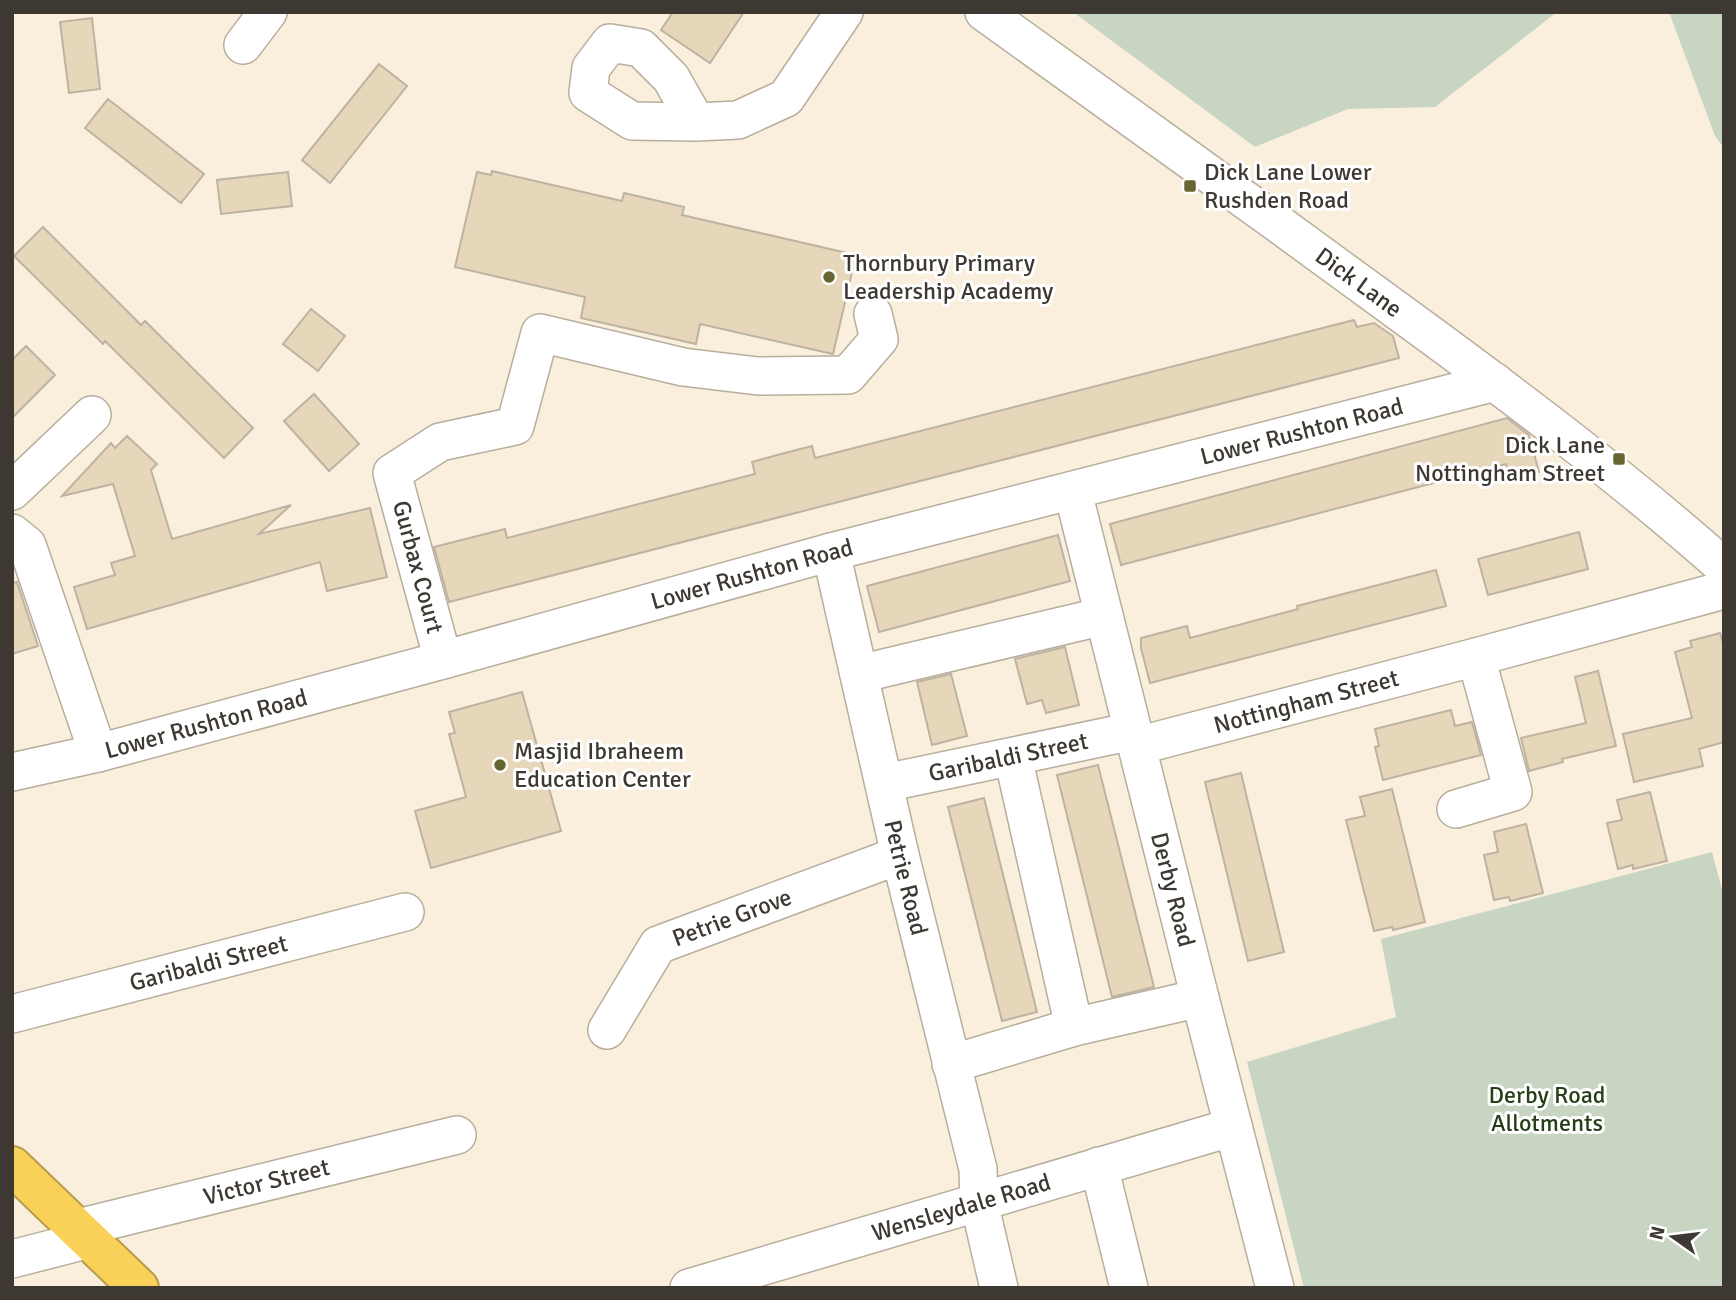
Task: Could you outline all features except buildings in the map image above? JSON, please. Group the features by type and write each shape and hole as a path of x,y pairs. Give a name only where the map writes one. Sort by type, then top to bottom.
{"highway":[{"path":"12,1166 139,1288"}],"street":[{"path":"243,46 268,12"},
{"path":"696,122 738,120 786,98 844,12"},
{"name":"Dick Lane","path":"984,12 1209,172 1495,382 1724,567"},
{"name":"Gurbax Court","path":"443,660 392,473 440,442 514,426 540,332 683,367 758,376 848,375 879,339 873,314"},
{"name":"Lower Rushton Road","path":"12,772 98,753 831,552 1495,382"},
{"path":"12,491 92,415"},
{"name":"Derby Road","path":"1073,492 1275,1288"},
{"path":"12,533 27,545 98,753"},
{"name":"Petrie Road","path":"831,552 900,855 978,1169 979,1202 999,1288"},
{"name":"Nottingham Street","path":"1135,738 1476,657 1724,590"},
{"path":"859,674 1104,616"},
{"path":"1455,809 1513,792 1476,657"},
{"name":"Garibaldi Street","path":"885,783 1013,757 1135,738"},
{"path":"1013,757 1074,1027"},
{"name":"Petrie Grove","path":"607,1030 658,944 900,855"},
{"name":"Garibaldi Street","path":"12,1014 405,912"},
{"path":"951,1064 1074,1027 1200,998"},
{"name":"Wensleydale Road","path":"689,1288 1233,1127"},
{"name":"Victor Street","path":"12,1259 84,1234 457,1135"},
{"path":"1100,1166 1129,1288"}],"green space":[{"path":"1073,12 1557,12 1435,107 1348,109 1255,147"},
{"path":"1669,12 1724,12 1724,148 1715,136"},
{"name":"Derby Road Allotments","path":"1712,852 1724,897 1724,1288 1304,1288 1247,1062 1396,1017 1381,939"}],"place":[{"name":"Dick Lane Lower Rushden Road","path":"1190,186"},
{"name":"Thornbury Primary Leadership Academy","path":"829,277"},
{"name":"Dick Lane Nottingham Street","path":"1619,459"},
{"name":"Masjid Ibraheem Education Center","path":"500,765"}]}
